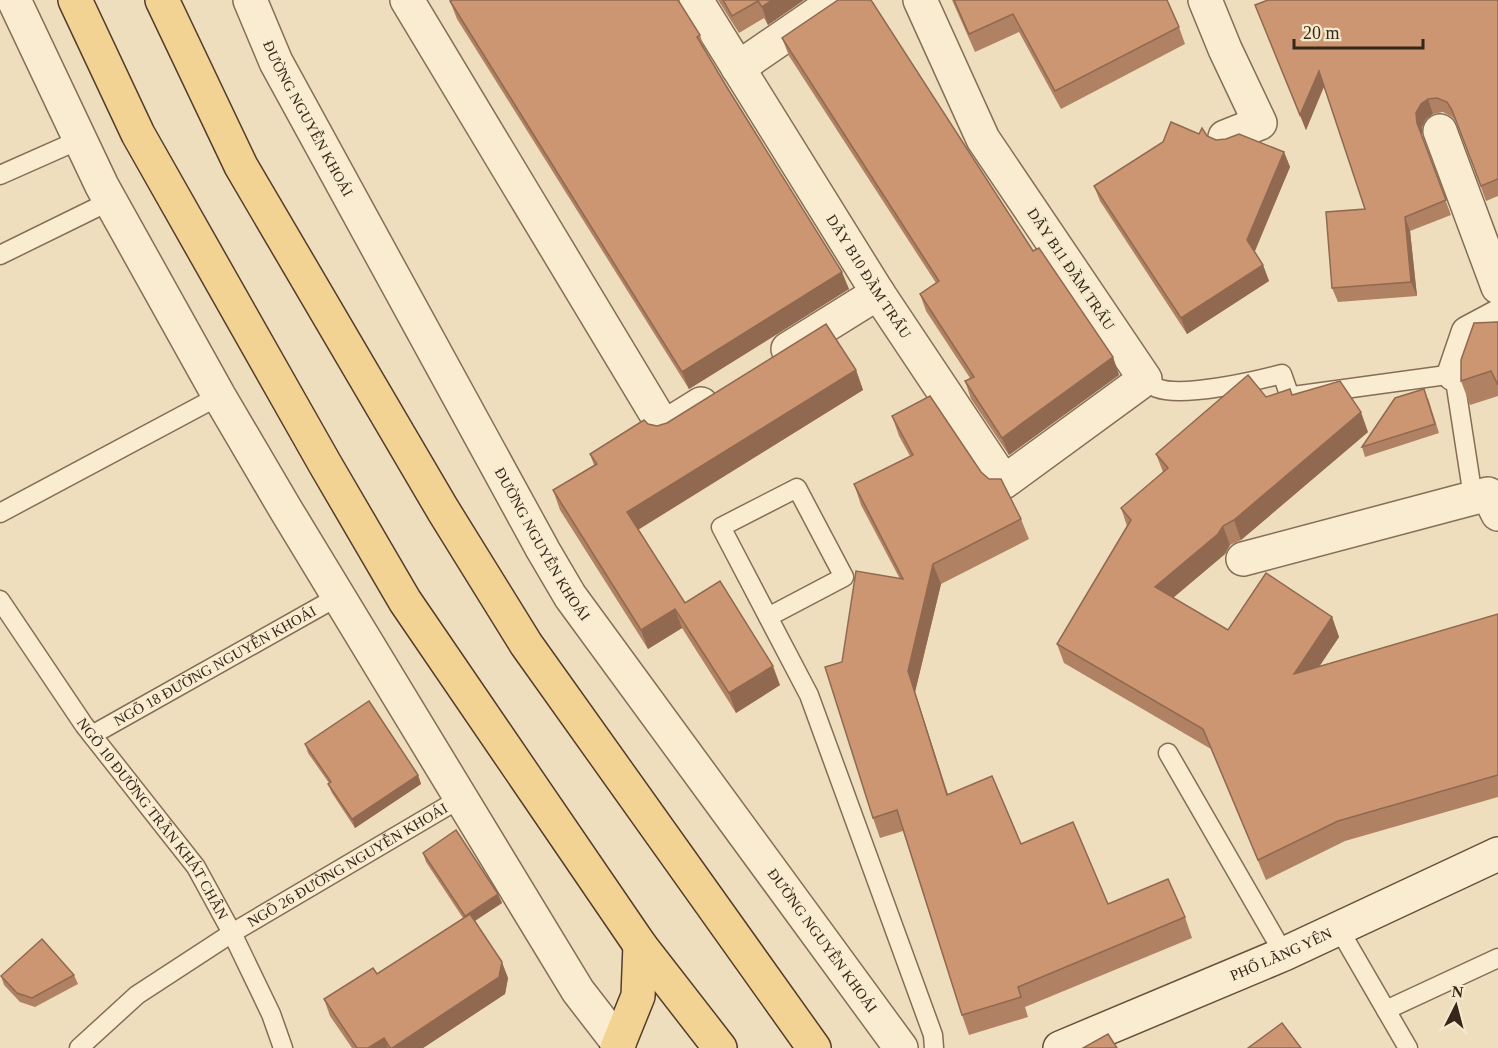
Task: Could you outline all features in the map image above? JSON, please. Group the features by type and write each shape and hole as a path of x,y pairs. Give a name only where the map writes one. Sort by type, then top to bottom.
{"main road":[{"path":"75,0 138,134 405,601 640,945 720,1048"},
{"path":"162,0 241,166 431,490 526,644 814,1048"},
{"path":"618,1046 638,996 640,945"}],"street":[{"path":"14,0 110,201 219,396 578,991 618,1046"},
{"name":"ĐƯỜNG NGUYỄN KHOÁI","path":"250,0 276,62 570,597 901,1048"},
{"name":"DÃY B10 ĐẦM TRẤU","path":"696,0 878,293 1004,482 1145,379"},
{"path":"738,68 837,0"},
{"name":"DÃY B11 ĐẦM TRẤU","path":"920,0 983,140 1145,379"},
{"path":"1205,0 1260,123 1225,137"},
{"path":"410,1 664,427 722,390"},
{"path":"1440,131 1498,287"},
{"path":"761,366 878,293"},
{"path":"1454,374 1467,333 1498,318"},
{"path":"1243,559 1487,502"},
{"name":"PHỐ LÃNG YÊN","path":"1060,1048 1284,954 1498,854"}],"lane":[{"path":"0,175 80,140"},
{"path":"0,255 110,201"},
{"path":"1145,379 1157,388 1180,391 1204,389 1282,374 1289,394 1293,396 1454,374 1487,502"},
{"path":"0,513 219,396"},
{"path":"768,616 844,577 797,488 721,527 809,695 933,1035 934,1048"},
{"name":"NGÕ 18 ĐƯỜNG NGUYỄN KHOÁI","path":"92,735 339,596"},
{"name":"NGÕ 10 ĐƯỜNG TRẦN KHÁT CHÂN","path":"0,600 84,725 195,867 232,933 271,1014 283,1048"},
{"path":"1168,753 1284,954"},
{"name":"NGÕ 26 ĐƯỜNG NGUYỄN KHOÁI","path":"79,1048 137,995 232,933 461,798"},
{"path":"1339,929 1408,1048"},
{"path":"1386,1010 1498,958"}],"building":[{"path":"678,0 700,35 697,37 728,89 842,272 682,372 450,1"},
{"path":"723,0 772,0 762,7 758,1 732,16"},
{"path":"838,0 871,0 1033,251 1039,248 1113,357 1002,438 965,381 974,377 920,294 939,281 782,38"},
{"path":"954,0 1167,0 1179,27 1055,91 1013,14 969,34"},
{"path":"1268,0 1498,0 1498,179 1481,186 1447,102 1437,98 1428,99 1421,104 1416,113 1417,123 1446,200 1405,217 1411,282 1332,288 1326,212 1365,209 1319,71 1300,115 1255,5"},
{"path":"1171,122 1199,134 1202,128 1207,136 1216,140 1239,134 1284,152 1247,240 1263,265 1181,318 1094,186 1163,142"},
{"path":"1498,322 1498,385 1491,371 1461,381 1461,360 1474,323"},
{"path":"826,324 856,370 627,512 685,603 720,581 773,666 729,693 675,609 641,630 553,490 597,464 590,454 644,420 648,424 657,426 667,423"},
{"path":"1248,375 1266,397 1290,389 1292,395 1340,381 1361,412 1234,520 1223,526 1218,534 1155,587 1228,630 1266,573 1332,617 1294,674 1498,614 1498,775 1338,821 1258,860 1203,729 1057,644 1131,520 1121,508 1168,468 1156,454"},
{"path":"1424,389 1435,424 1362,447 1395,398"},
{"path":"930,396 981,472 989,479 1001,479 1021,519 933,564 908,671 947,795 992,776 1021,844 1073,822 1108,904 1168,879 1185,917 1018,987 1021,997 962,1015 897,810 873,818 825,667 842,662 856,571 903,579 854,484 913,455 892,416"},
{"path":"369,701 418,775 352,819 328,784 331,782 305,744"},
{"path":"456,830 498,894 465,916 423,853"},
{"path":"470,914 502,962 499,977 392,1048 384,1038 368,1048 357,1048 324,999 373,968 377,974"},
{"path":"42,939 74,975 32,998 17,993 1,976"},
{"path":"1282,1023 1301,1048 1248,1048"},
{"path":"1108,1034 1117,1048 1083,1048"}]}
